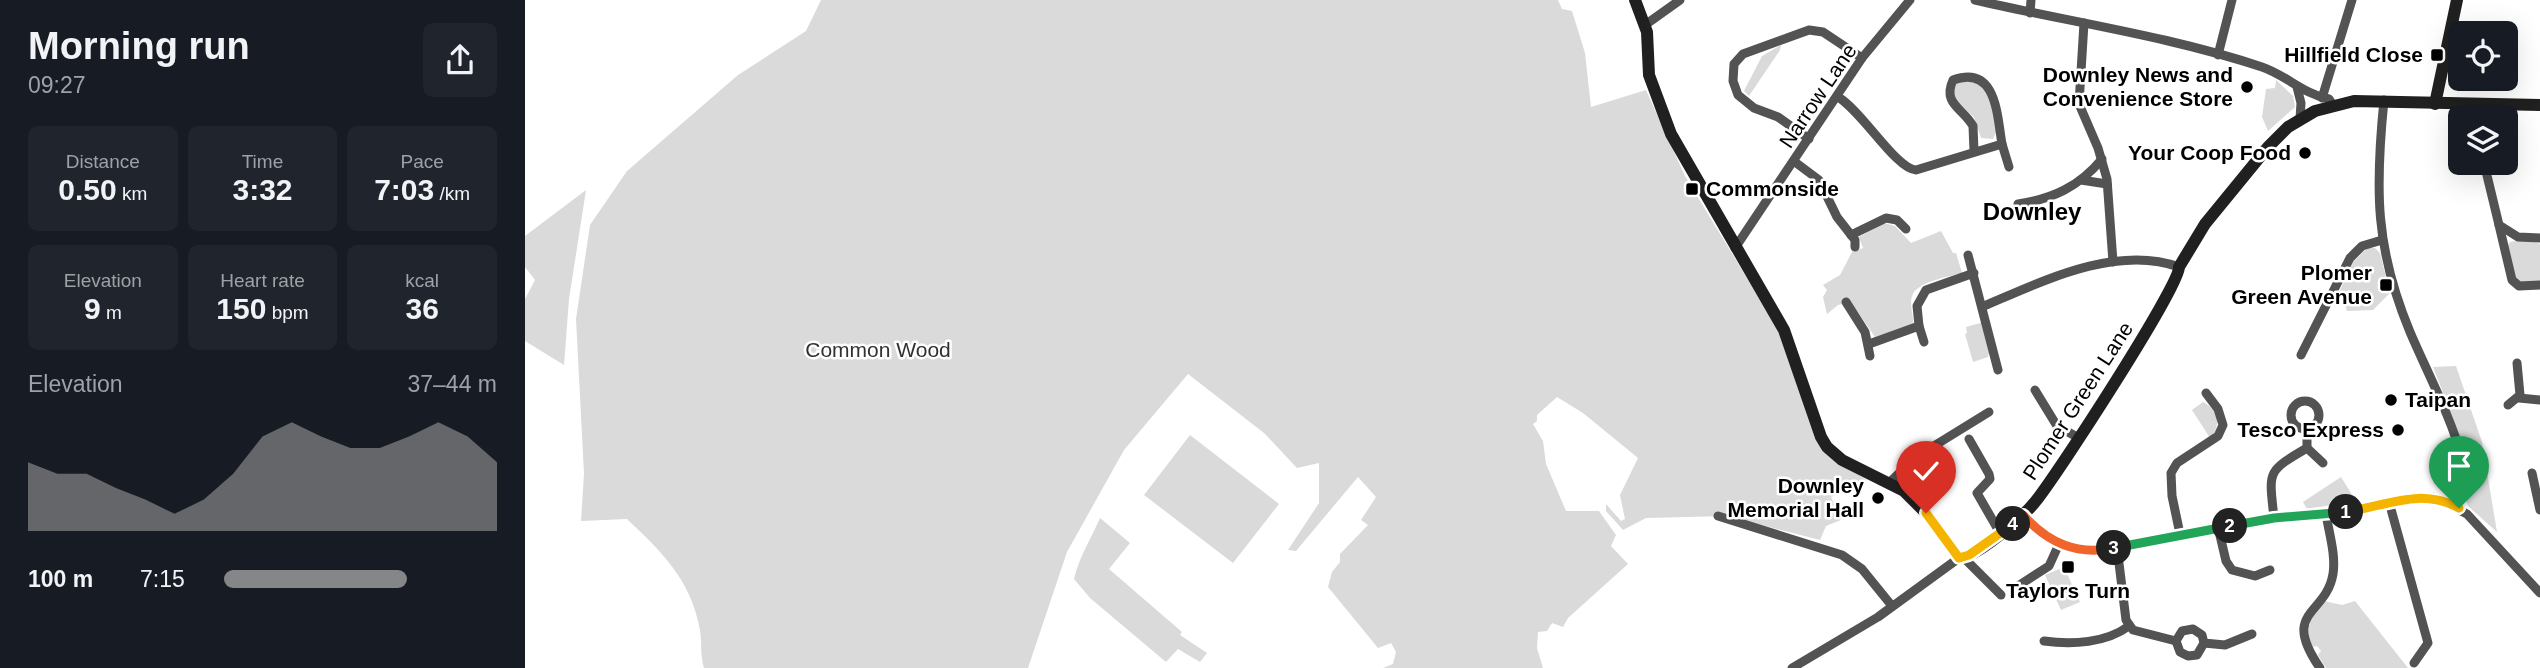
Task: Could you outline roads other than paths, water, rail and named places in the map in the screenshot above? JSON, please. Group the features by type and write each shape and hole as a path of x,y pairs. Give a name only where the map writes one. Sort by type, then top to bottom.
{"street":[{"path":"1635,0 1645,25 1649,75 1671,134 1784,330 1814,419 1828,447 1869,474 1890,482 1926,513 1962,558 2001,595"},
{"path":"1645,25 1680,0"},
{"name":"Narrow Lane","path":"1735,248 1862,58 1910,0"},
{"path":"1975,0 2218,55 2273,71 2297,87 2327,101 2353,0"},
{"path":"2030,13 2031,0"},
{"path":"2218,55 2231,0"},
{"path":"2435,104 2457,0"},
{"path":"2084,23 2079,104 2102,159 2107,184 2113,262"},
{"path":"1809,139 1778,117 1754,108 1738,95 1733,81 1734,64 1744,54 1809,30 1823,32 1862,58"},
{"path":"1974,151 1973,126 1949,96 1953,80 1963,76 1982,82 1993,94 2009,167"},
{"path":"2297,87 2301,103 2300,119"},
{"path":"1838,97 1859,113 1896,160 1910,170 2002,144"},
{"path":"2383,100 2377,185 2382,240 2401,309 2463,461 2462,483 2452,505"},
{"name":"Plomer Green Lane","path":"1792,668 1892,607 2023,515 2046,488 2079,438 2175,284 2179,267 2213,213 2278,136 2327,101 2383,100 2448,106"},
{"name":"Plomer Green Lane","path":"2518,107 2540,105"},
{"path":"2018,204 2053,197 2081,180 2102,159"},
{"path":"1795,162 1819,180 1837,217 1851,235 1855,247"},
{"path":"2487,175 2512,280 2519,286 2540,285"},
{"path":"2081,180 2107,184"},
{"path":"1851,235 1886,218 1898,220 1906,229"},
{"path":"2500,225 2518,237 2540,237"},
{"path":"2301,355 2350,258 2362,246 2382,240"},
{"path":"1968,255 1984,306 1999,370"},
{"path":"1984,306 2073,271 2113,262 2179,267"},
{"path":"1924,342 1917,306 1926,290 1974,274"},
{"path":"1846,302 1869,344 1870,356"},
{"path":"1869,344 1919,326"},
{"path":"2517,363 2519,398"},
{"path":"2181,534 2172,496 2171,473 2177,463 2218,436 2223,425 2218,409 2206,393"},
{"path":"2035,396 2057,426 2079,438"},
{"path":"2508,405 2519,398 2540,400"},
{"path":"1890,482 1916,457 1989,412"},
{"path":"2307,428 2307,447 2323,463"},
{"path":"1969,439 1990,479 1977,493 2000,533"},
{"path":"2274,518 2271,474 2279,464 2307,447"},
{"path":"2532,473 2540,510"},
{"path":"2023,515 2038,530 2059,544 2083,551 2274,518 2326,514 2426,497 2452,505 2474,522 2540,593"},
{"path":"2389,502 2428,643 2426,650 2414,663"},
{"path":"2320,668 2306,643 2305,624 2333,575 2326,514"},
{"path":"1718,516 1842,555 1863,569 1892,607"},
{"path":"2218,527 2226,561 2232,570 2255,576 2270,570"},
{"path":"2018,586 2049,566 2059,544"},
{"path":"2117,547 2129,626 2137,631 2176,641"},
{"path":"2044,640 2085,641 2117,634 2129,626"},
{"path":"2193,629 2202,635 2204,643 2197,655 2187,656 2180,652 2176,641 2182,631 2193,629"},
{"path":"2204,643 2225,645 2252,634"}],"place":[{"name":"Hillfield Close","path":"2437,55"},
{"name":"Downley News and Convenience Store","path":"2247,87"},
{"name":"Your Coop Food","path":"2305,153"},
{"name":"Commonside","path":"1692,189"},
{"name":"Plomer Green Avenue","path":"2386,285"},
{"name":"Taipan","path":"2391,400"},
{"name":"Tesco Express","path":"2398,430"},
{"name":"Downley Memorial Hall","path":"1878,498"},
{"name":"Taylors Turn","path":"2068,567"}],"district":[{"name":"Downley","path":"2032,212"}],"park label":[{"name":"Common Wood","path":"878,350"}]}
